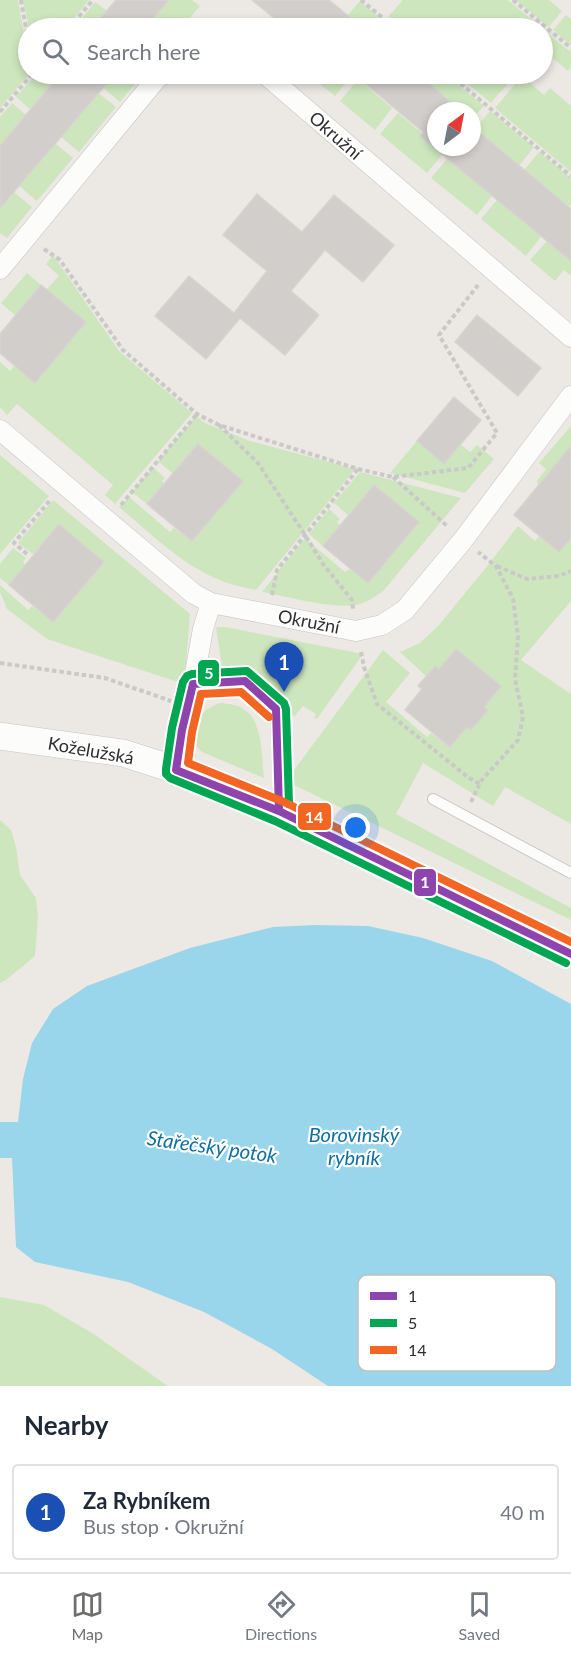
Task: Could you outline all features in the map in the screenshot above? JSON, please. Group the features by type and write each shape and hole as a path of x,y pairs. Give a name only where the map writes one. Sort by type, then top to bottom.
{"main road":[{"name":"Koželužská","path":"0,736 123,753 176,770 279,811 571,954"}],"street":[{"path":"0,269 152,84"},
{"name":"Okružní","path":"277,84 571,337"},
{"name":"Okružní","path":"0,430 194,594 211,603 356,631 382,625 405,610 463,540 571,396"},
{"path":"193,684 203,629 211,603"}],"lane":[{"path":"176,770 182,730 193,684 245,681 276,709 279,811"},
{"path":"433,799 571,873"}],"path":[{"path":"21,0 24,18"},
{"path":"78,18 93,0"},
{"path":"362,0 384,18"},
{"path":"513,0 535,18"},
{"path":"553,33 571,48"},
{"path":"0,112 24,84"},
{"path":"461,84 571,176"},
{"path":"27,236 60,260 123,350 197,414 219,425 358,469 393,477 468,468 497,433 439,335 491,268"},
{"path":"107,521 197,414"},
{"path":"269,614 277,570 358,469"},
{"path":"393,477 463,540 496,566 527,579 559,576 571,571"},
{"path":"27,554 14,543 64,484"},
{"path":"464,816 481,781 518,740 524,717 515,679 518,636 513,599 496,566"},
{"path":"0,663 105,678 187,706"}],"green space":[{"path":"0,0 18,0 21,18 18,18 18,84 20,84 0,108"},
{"path":"23,0 89,0 74,18 27,18"},
{"path":"169,0 192,0 200,6 190,18 154,18"},
{"path":"403,0 508,0 530,18 389,18"},
{"path":"516,0 549,0 562,11 553,22 553,18 538,18"},
{"path":"360,1 380,18 350,18 347,16"},
{"path":"95,2 107,11 101,18 82,18"},
{"path":"566,15 571,19 571,45 553,30"},
{"path":"553,38 571,52 571,67 568,71 553,58"},
{"path":"27,84 51,84 30,109 16,97"},
{"path":"105,84 135,84 120,102 102,87"},
{"path":"320,84 345,84 335,96"},
{"path":"354,84 364,84 392,108 375,130 340,101"},
{"path":"428,84 457,84 479,102 448,102"},
{"path":"468,84 507,84 491,103"},
{"path":"515,84 531,84 544,95 550,88 571,106 571,172 495,108"},
{"path":"97,92 116,107 79,152 61,137"},
{"path":"12,103 26,115 0,146 0,117"},
{"path":"490,111 534,147 519,166 481,134 481,122"},
{"path":"398,113 423,134 421,136 427,141 427,156 441,156 427,173 380,134"},
{"path":"55,143 73,158 37,201 19,186"},
{"path":"539,152 571,178 569,207 524,170"},
{"path":"447,159 492,196 477,215 431,178"},
{"path":"14,192 32,207 7,238 0,233 0,209"},
{"path":"497,200 541,237 526,256 481,219"},
{"path":"547,241 571,261 571,276 564,270 555,281 530,260"},
{"path":"53,255 119,351 192,413 115,504 105,495 113,485 17,404 7,415 0,407 0,362 10,371 14,366 35,383 46,290 59,276 46,264"},
{"path":"27,273 41,285 16,316 1,303"},
{"path":"196,416 205,423 250,441 355,469 256,590 220,580 189,564 119,507 129,497 170,532 174,528 192,541 243,481 198,444 173,474 158,461"},
{"path":"571,426 571,459 564,454 538,486 537,481 546,469 539,463"},
{"path":"417,441 444,464 461,445 470,452 477,445 494,459 465,493 390,473"},
{"path":"0,455 49,496 0,554"},
{"path":"153,467 165,478 162,481 165,484 147,504 132,492"},
{"path":"360,472 461,498 384,590 360,604 339,606 262,592 305,538 345,572 350,569 368,583 419,523 374,485 349,516 334,503"},
{"path":"53,500 190,614 185,676 181,683 47,639 7,609 0,592 0,585 28,610 32,606 53,622 104,563 59,524 34,555 18,543"},
{"path":"329,509 340,519 337,522 341,526 323,546 309,534"},
{"path":"518,526 535,541 539,536 559,552 571,538 571,601 521,660 571,694 571,824 505,787 493,806 423,763 396,814 571,908 571,920 286,781 383,650 410,673 386,702 427,737 431,733 450,747 467,727 471,730 484,707 435,666 426,676 400,652 420,643 439,625"},
{"path":"13,548 26,558 23,562 26,565 9,585 0,578 0,564"},
{"path":"216,627 363,654 317,719 314,717 316,714 303,706 294,717 274,687 266,680 248,671 222,666"},
{"path":"221,703 240,707 248,712 253,720 260,738 264,778 202,752 195,744 192,731 194,724 208,709"},
{"path":"0,820 11,830 20,875 36,898 38,917 35,956 0,983"},
{"path":"0,1297 44,1305 92,1333 168,1386 0,1386"}],"water":[{"name":"Borovinský rybník","path":"368,926 423,938 492,961 571,1004 571,1386 328,1386 272,1349 204,1312 128,1282 35,1262 16,1247 12,1158 0,1158 0,1122 18,1122 23,1079 32,1043 53,1009 87,986 190,948 273,927"}],"building":[{"path":"116,0 169,0 154,18 101,18"},
{"path":"252,0 329,0 351,18 274,18"},
{"path":"52,84 106,84 0,208 0,146"},
{"path":"366,84 430,84 449,101 427,102 427,142 420,136 423,132"},
{"path":"481,134 571,209 571,261 444,156 481,156"},
{"path":"257,194 302,232 334,195 394,245 363,282 325,250 291,291 319,315 285,355 240,318 206,359 155,316 189,276 234,313 267,271 223,235"},
{"path":"41,285 86,322 35,383 0,353 0,334"},
{"path":"477,315 541,368 518,396 455,342"},
{"path":"454,397 481,420 444,464 417,441"},
{"path":"198,444 243,481 192,541 147,504"},
{"path":"571,446 571,538 559,552 514,515"},
{"path":"374,485 419,522 368,583 323,546"},
{"path":"59,524 104,562 53,622 9,585"},
{"path":"456,649 501,686 484,707 488,710 471,730 467,727 450,747 405,710 422,689 418,686 435,666 439,669"}],"transit line":[{"name":"5","path":"289,804 284,703 247,671 187,676 183,682 172,728 166,769 166,774 170,778 275,821 566,963"},
{"name":"1","path":"245,681 276,709 279,811 176,770 182,730 193,684 245,681"},
{"name":"14","path":"269,717 241,692 201,694 192,732 188,763 284,802 571,942"},
{"name":"1","path":"279,811 571,954"}],"place":[{"name":"Za Rybníkem","path":"284,692"}],"water label":[{"name":"Stařečský potok","path":"212,1146"}]}
